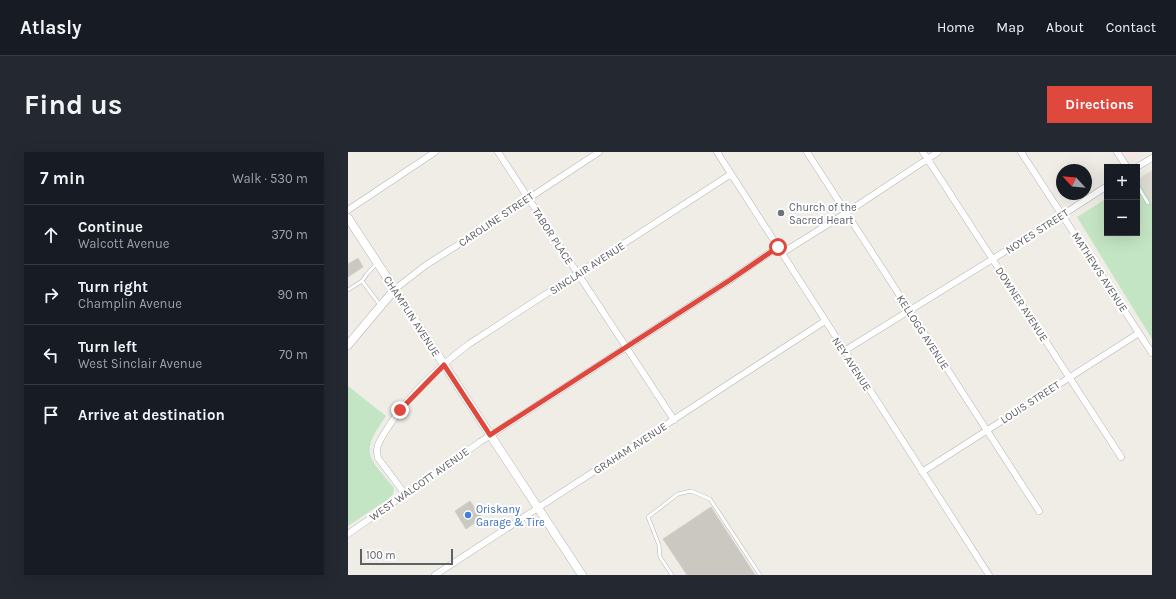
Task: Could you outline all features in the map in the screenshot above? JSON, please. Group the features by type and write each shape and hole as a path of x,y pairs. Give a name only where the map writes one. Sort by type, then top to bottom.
{"street":[{"path":"348,210 435,152"},
{"name":"TABOR PLACE","path":"498,152 674,420"},
{"name":"CAROLINE STREET","path":"394,289 426,265 599,152"},
{"name":"NEY AVENUE","path":"716,152 989,575"},
{"name":"KELLOGG AVENUE","path":"807,152 1039,511"},
{"name":"DOWNER AVENUE","path":"923,152 1122,457"},
{"path":"782,253 846,213 938,152"},
{"name":"MATHEWS AVENUE","path":"1021,152 1152,353"},
{"path":"1117,152 1125,164"},
{"path":"1140,165 1152,158"},
{"name":"SINCLAIR AVENUE","path":"405,494 378,458 378,443 400,410 444,365 469,344 731,174"},
{"name":"NOYES STREET","path":"844,351 993,259 1104,188"},
{"name":"CHAMPLIN AVENUE","path":"348,218 582,575"},
{"name":"WEST WALCOTT AVENUE","path":"348,534 490,435 626,348 778,247"},
{"path":"348,345 394,289"},
{"name":"GRAHAM AVENUE","path":"435,575 825,321"},
{"name":"LOUIS STREET","path":"922,472 1139,333"}],"lane":[{"path":"1140,190 1148,203"},
{"path":"348,290 362,281 377,263"},
{"path":"362,281 380,305"},
{"path":"672,575 660,557 659,545 648,517 678,494 691,491 710,499 760,575"}],"shaded area":[{"path":"1125,152 1142,152 1130,160"},
{"path":"1152,170 1152,202 1140,182 1140,178"}],"green space":[{"path":"1140,182 1152,202 1152,339 1077,217 1104,200 1104,236 1140,236"},
{"path":"348,386 386,416 372,439 370,454 378,469 394,488 393,494 387,500 348,526"}],"building":[{"path":"358,258 363,267 348,277 348,264"},
{"name":"Oriskany Garage & Tire","path":"470,501 482,518 466,529 455,511"},
{"path":"711,507 755,575 687,575 663,539"}],"place":[{"name":"Church of the Sacred Heart","path":"781,213"},
{"name":"Oriskany Garage & Tire","path":"468,515"}],"route":[{"path":"400,410 444,365 490,435 730,280 778,247"}]}
